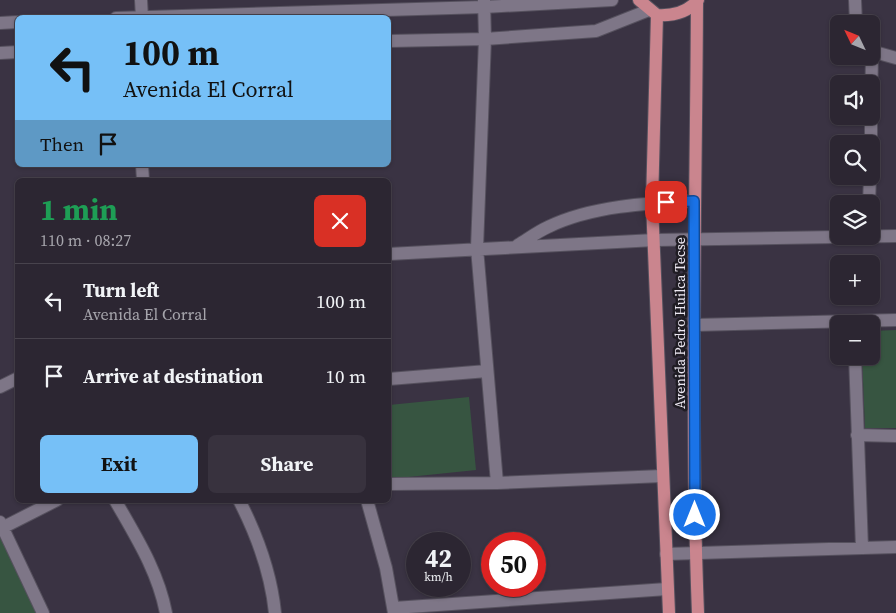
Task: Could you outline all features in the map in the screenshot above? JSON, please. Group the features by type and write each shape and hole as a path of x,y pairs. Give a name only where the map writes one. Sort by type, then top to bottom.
{"main road":[{"path":"639,0 653,13 678,14 697,1"},
{"name":"Avenida Pedro Huilca Tecse","path":"697,1 694,201 698,613"},
{"name":"Avenida Pedro Huilca Tecse","path":"653,13 652,203 669,613"}],"street":[{"path":"141,0 142,15"},
{"path":"195,15 612,0"},
{"path":"855,0 856,15"},
{"path":"484,4 485,39 477,248 497,483"},
{"path":"391,41 485,39 596,31 653,13"},
{"path":"0,23 15,22"},
{"path":"0,53 15,52"},
{"path":"880,54 896,58"},
{"path":"516,246 548,226 584,215 652,203 694,201"},
{"path":"391,254 695,238 830,236"},
{"path":"880,236 896,236"},
{"path":"880,321 896,320"},
{"path":"695,325 830,322"},
{"path":"855,365 862,548"},
{"path":"391,379 488,371"},
{"path":"0,387 15,380"},
{"path":"857,436 896,436"},
{"path":"391,484 497,483 662,476"},
{"path":"43,613 1,526 51,503"},
{"path":"117,503 154,569 162,591 166,613"},
{"path":"240,503 255,533 266,569 275,613"},
{"path":"368,503 386,568 394,610 499,607 668,589"},
{"path":"666,554 896,547"}],"green space":[{"path":"896,330 896,428 865,428 862,365 880,365 880,331"},
{"path":"469,397 476,470 391,479 391,405"},
{"path":"1,539 37,613 0,613"}],"route":[{"path":"666,202 694,201 695,515"}]}
